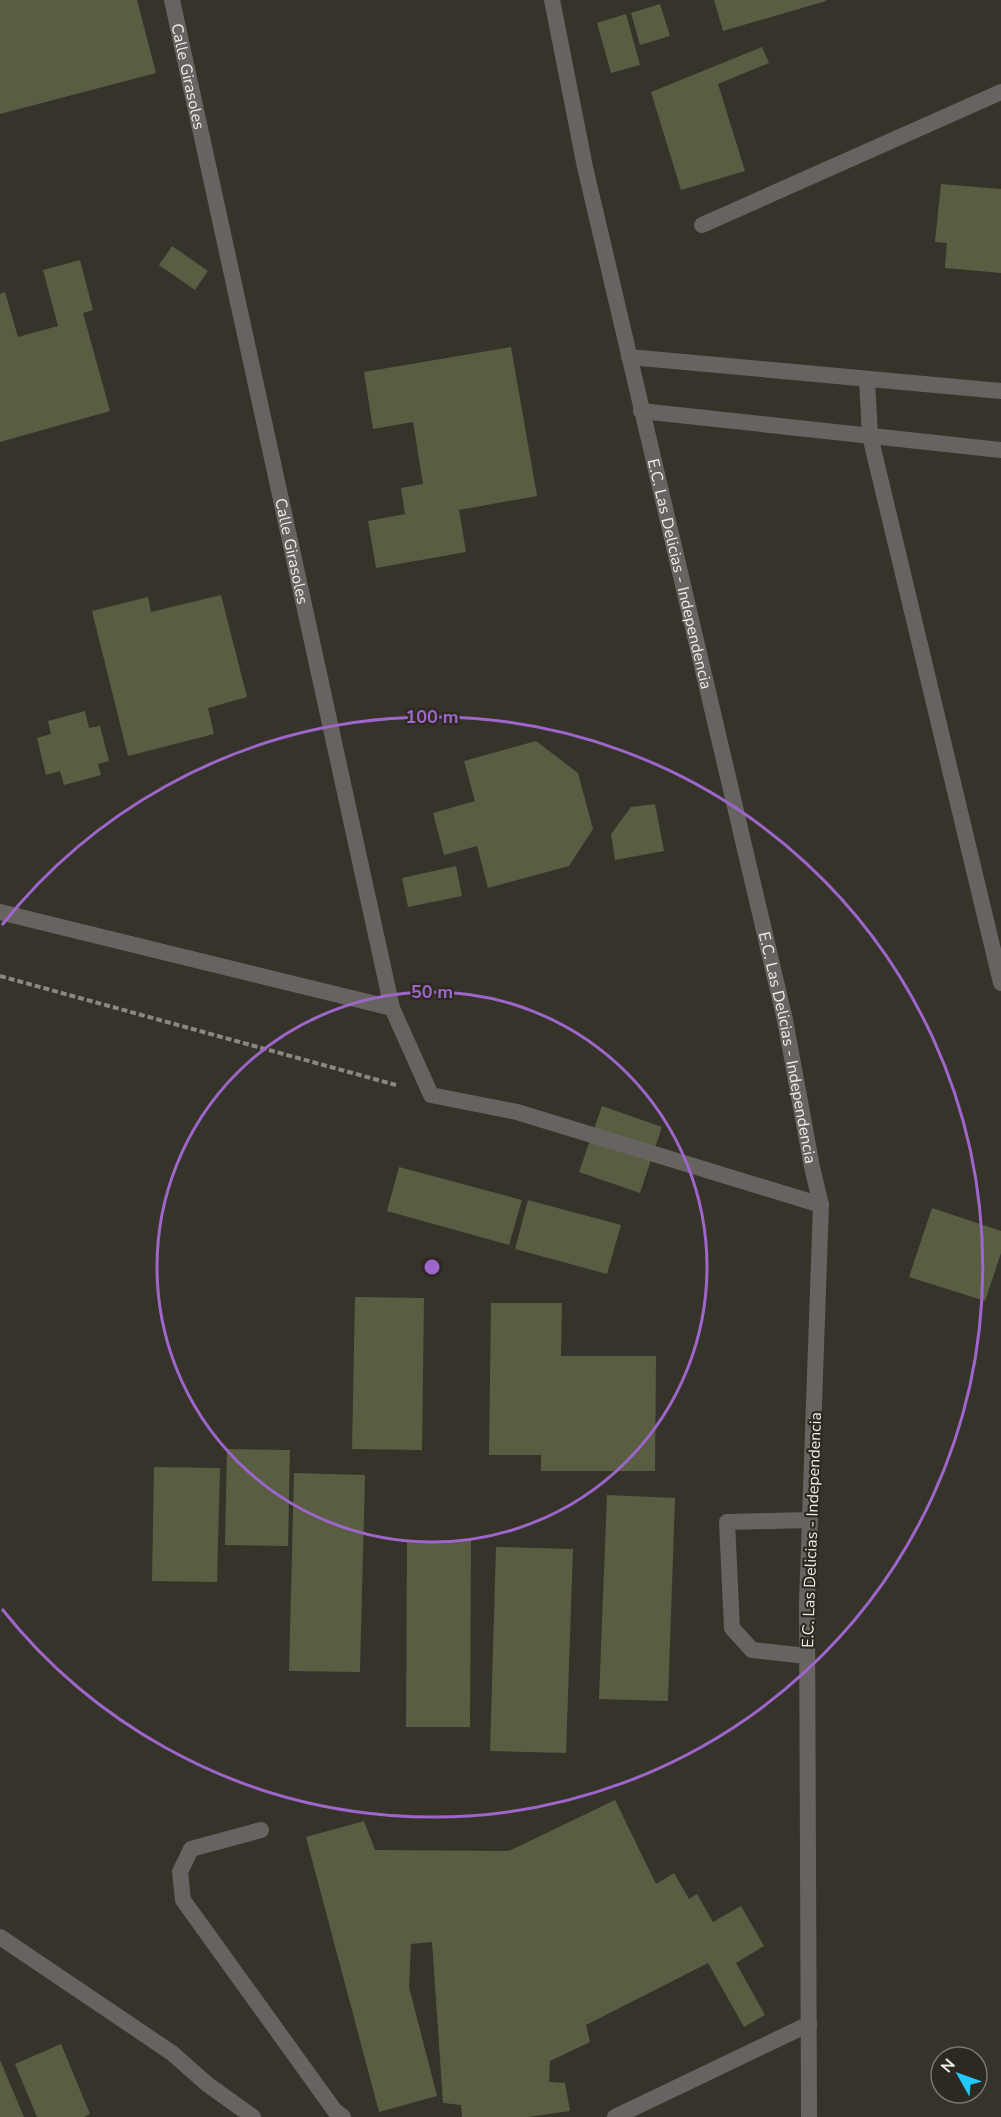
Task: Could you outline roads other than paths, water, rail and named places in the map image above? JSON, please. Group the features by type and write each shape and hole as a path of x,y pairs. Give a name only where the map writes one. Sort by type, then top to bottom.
{"street":[{"name":"Calle Girasoles","path":"172,0 392,1008 431,1095 517,1112 821,1205"},
{"name":"E.C. Las Delicias - Independencia","path":"552,0 581,147 641,411 785,1020 821,1205 807,1656 809,2117"},
{"path":"702,225 1000,94"},
{"path":"629,357 1001,391"},
{"path":"867,379 870,436 1001,983"},
{"path":"641,411 1001,450"},
{"path":"0,912 392,1008"},
{"path":"807,1656 752,1650 732,1628 727,1522 810,1520"},
{"path":"261,1830 191,1849 180,1872 183,1900 328,2101 343,2117"},
{"path":"0,1937 172,2053 207,2084 253,2117"},
{"path":"615,2117 809,2024"}]}
